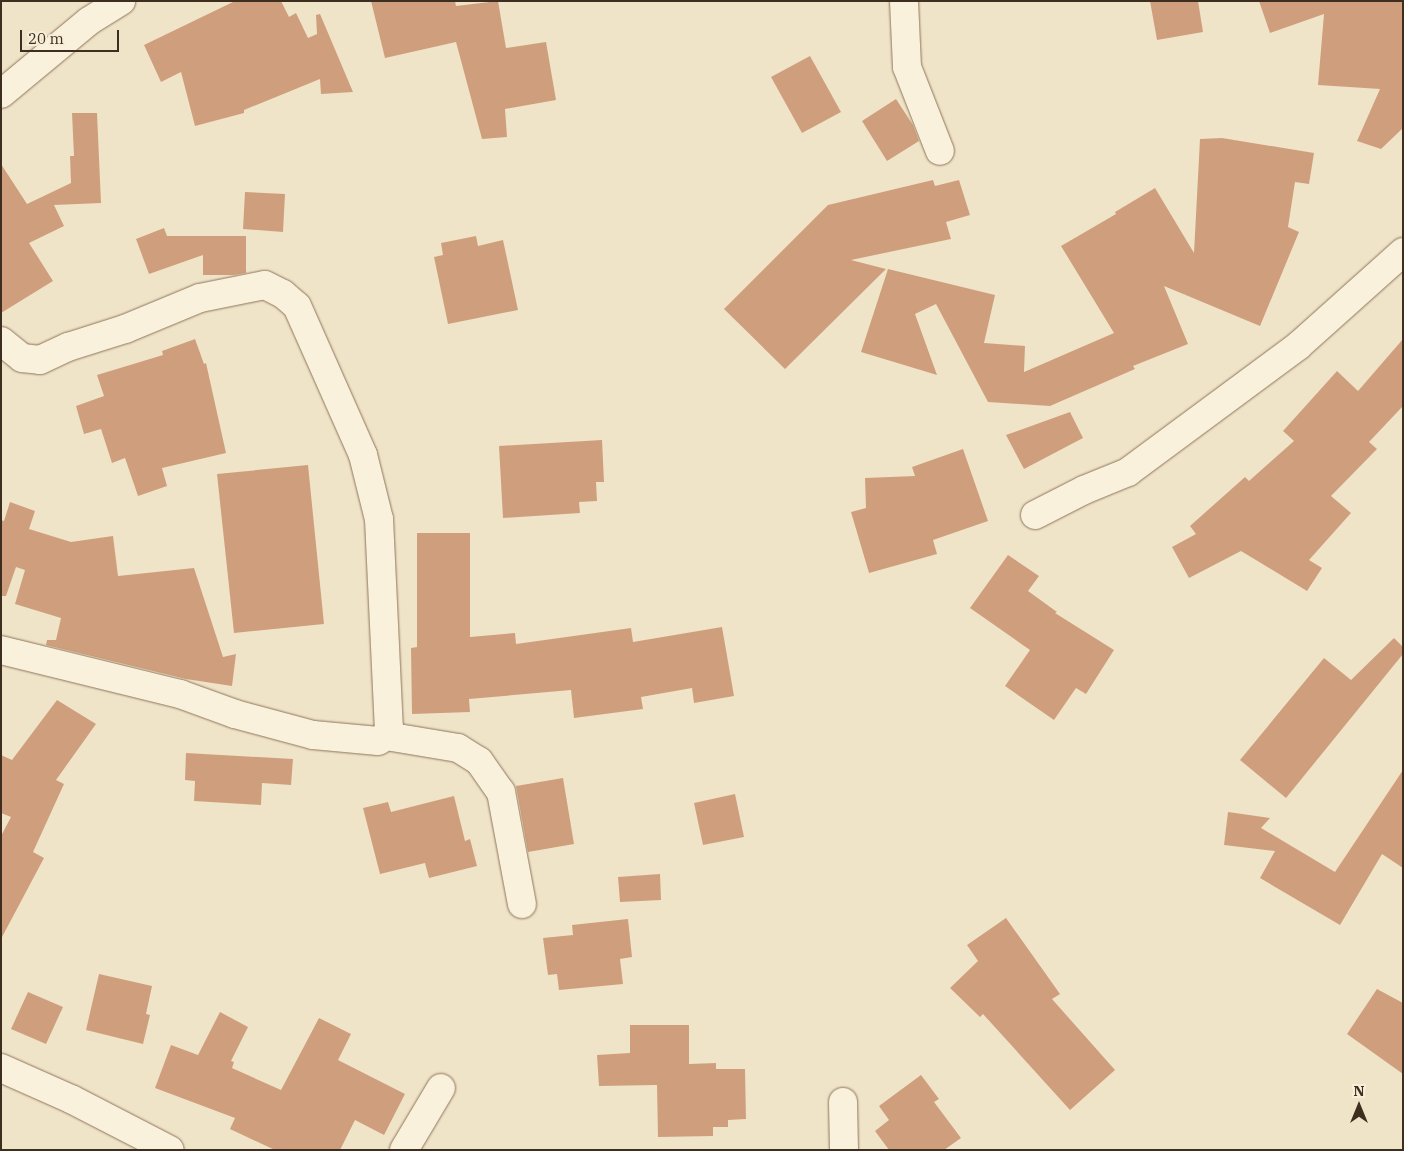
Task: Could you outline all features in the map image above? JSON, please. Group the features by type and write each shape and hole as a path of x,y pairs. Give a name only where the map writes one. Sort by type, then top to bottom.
{"street":[{"path":"1,94 89,21 120,1"},
{"path":"904,1 907,67 940,152"},
{"path":"1035,516 1084,490 1128,472 1298,346 1403,252"},
{"path":"1,341 22,358 40,360 68,347 125,329 200,298 265,285 283,294 297,306 363,455 378,519 389,728 386,736 378,741 312,735 235,714 170,692 1,650"},
{"path":"386,736 458,748 479,761 501,792 522,904"},
{"path":"1,1068 71,1099 170,1150"},
{"path":"404,1150 441,1088"},
{"path":"843,1102 844,1150"}],"building":[{"path":"235,1 281,1 289,17 296,13 308,38 317,34 316,15 320,14 353,92 321,94 320,79 244,110 244,113 195,126 181,72 161,82 144,45"},
{"path":"371,1 455,1 456,6 498,1 506,48 546,42 556,100 505,109 507,137 482,139 456,42 385,58"},
{"path":"1150,1 1198,1 1203,32 1157,40"},
{"path":"1259,1 1403,1 1403,128 1381,149 1357,141 1380,89 1318,85 1324,14 1270,33"},
{"path":"810,56 841,112 802,133 771,77"},
{"path":"896,99 913,125 919,141 887,161 862,121"},
{"path":"72,113 97,113 101,203 54,205 64,226 29,243 53,281 1,313 1,164 27,204 71,183 70,156 74,156"},
{"path":"1222,138 1314,153 1309,184 1295,182 1288,227 1299,232 1260,326 1164,286 1188,344 1133,366 1135,369 1050,406 988,402 936,304 915,314 937,375 861,352 888,269 995,295 984,343 1025,346 1024,372 1114,333 1061,246 1116,214 1115,212 1155,188 1194,253 1200,139"},
{"path":"933,180 935,186 959,180 970,215 946,222 951,239 851,260 886,269 785,369 724,309 828,205"},
{"path":"245,192 285,194 283,232 243,229"},
{"path":"164,228 167,236 246,236 246,273 203,275 203,255 149,274 136,239"},
{"path":"476,236 478,246 503,240 518,310 448,324 434,257 443,255 441,243"},
{"path":"195,339 204,364 206,363 226,453 162,468 167,486 138,496 125,458 112,463 101,429 84,434 76,406 104,396 97,375 163,355 162,351"},
{"path":"1403,339 1403,406 1369,442 1377,449 1331,496 1351,513 1309,560 1322,568 1307,591 1241,551 1189,578 1172,547 1196,534 1190,526 1245,477 1249,481 1294,441 1283,431 1337,371 1358,391"},
{"path":"1070,412 1083,438 1024,469 1006,435"},
{"path":"602,440 604,482 596,482 597,501 579,502 580,513 503,518 499,446"},
{"path":"963,449 988,521 933,540 937,554 869,573 851,512 866,508 865,478 915,476 912,467"},
{"path":"308,465 324,624 234,633 217,474"},
{"path":"10,502 35,511 29,529 71,542 113,536 118,576 194,568 223,657 236,654 232,686 186,679 46,645 47,640 56,640 61,618 15,604 25,570 16,567 6,596 1,596 1,520 4,521"},
{"path":"417,533 470,533 470,637 515,633 516,644 631,628 633,642 722,627 734,696 694,703 692,688 641,697 643,709 574,718 571,690 469,699 470,712 412,714 411,648 417,647"},
{"path":"1008,555 1039,576 1028,591 1057,612 1055,613 1114,650 1086,694 1076,688 1054,720 1005,686 1030,650 970,608"},
{"path":"1394,638 1403,647 1403,654 1286,798 1240,760 1324,658 1351,680"},
{"path":"57,700 96,724 56,780 64,784 33,852 44,858 1,939 1,836 11,817 1,813 1,755 12,760"},
{"path":"186,753 293,759 291,785 262,783 261,805 194,801 195,781 185,780"},
{"path":"1403,770 1403,868 1382,854 1340,925 1260,878 1275,851 1224,845 1228,812 1270,818 1261,828 1335,872"},
{"path":"563,778 574,844 528,852 516,786"},
{"path":"735,794 744,837 703,845 694,803"},
{"path":"454,796 465,841 470,839 477,866 429,878 425,863 380,874 363,808 388,802 391,812"},
{"path":"660,874 661,900 620,902 618,877"},
{"path":"1006,918 1060,994 1052,999 1115,1070 1070,1110 983,1014 980,1017 950,988 978,961 967,945"},
{"path":"628,919 632,957 620,959 623,984 559,990 557,974 548,975 543,938 573,935 572,925"},
{"path":"99,974 152,986 146,1014 150,1015 143,1044 86,1030"},
{"path":"1377,989 1403,1003 1403,1074 1347,1034"},
{"path":"28,992 63,1007 46,1044 11,1029"},
{"path":"220,1012 248,1027 231,1061 234,1062 232,1068 281,1090 319,1018 351,1034 338,1060 405,1094 384,1135 355,1120 340,1150 275,1150 230,1129 235,1118 155,1088 171,1045 198,1055"},
{"path":"630,1025 689,1025 689,1064 716,1063 716,1069 745,1069 746,1119 728,1120 728,1127 713,1127 713,1136 658,1137 657,1085 599,1086 597,1055 630,1053"},
{"path":"921,1075 939,1099 934,1102 961,1138 944,1150 889,1150 875,1131 889,1120 879,1106"}]}
